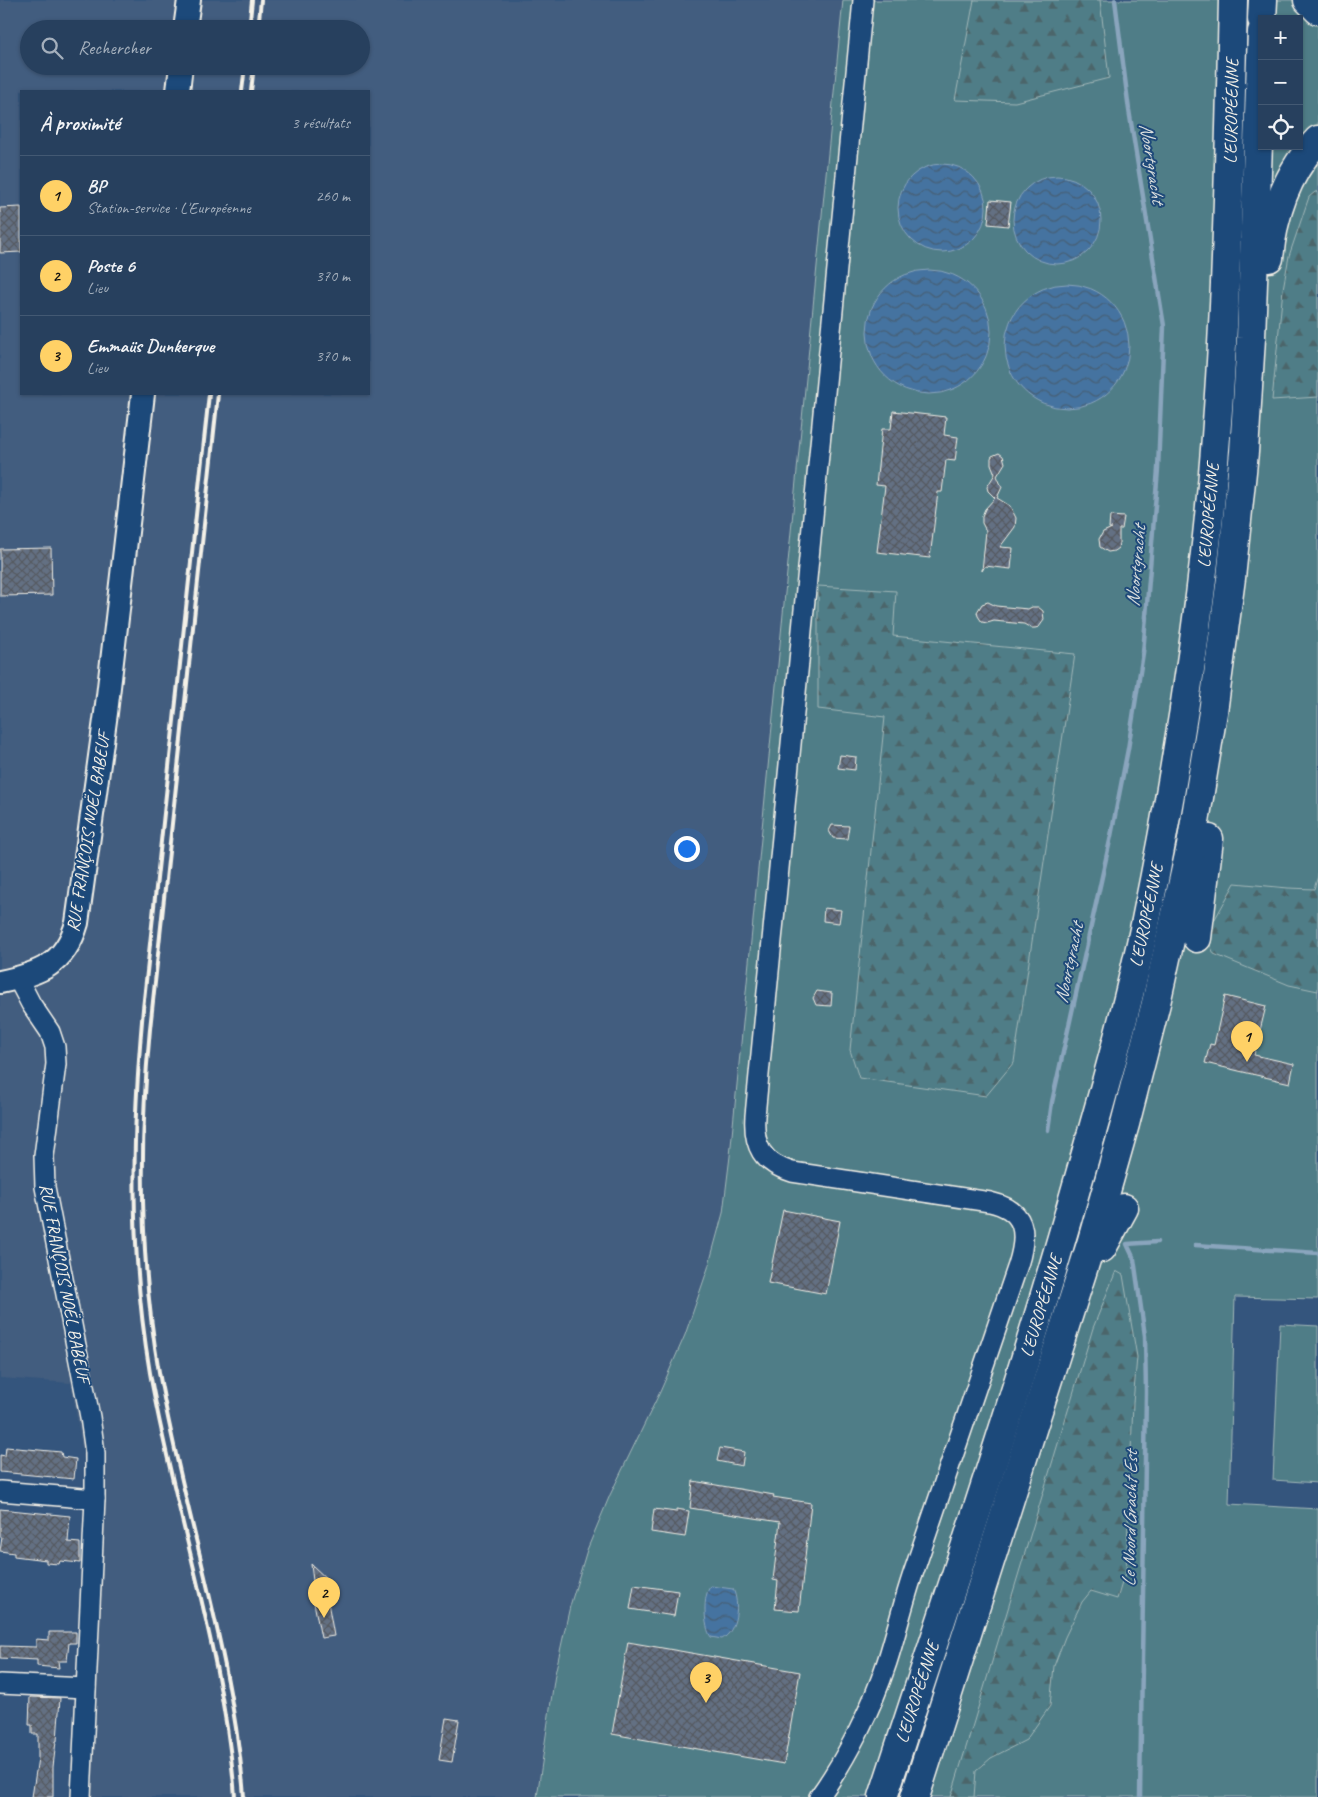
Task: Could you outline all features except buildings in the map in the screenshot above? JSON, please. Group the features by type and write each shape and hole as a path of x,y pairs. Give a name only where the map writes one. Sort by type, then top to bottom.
{"highway":[{"name":"L'EUROPÉENNE","path":"883,1797 1036,1325 1097,1116 1140,945 1175,769 1201,590 1218,396 1229,178 1233,0"},
{"path":"1262,15 1263,0"},
{"path":"1308,0 1318,10"},
{"name":"L'EUROPÉENNE","path":"915,1797 1086,1262 1131,1102 1181,895 1207,752 1241,480 1251,338 1261,60"},
{"path":"1241,480 1263,352 1268,264 1276,218 1291,178 1302,159 1318,140"},
{"path":"1197,938 1225,714 1227,604"},
{"path":"1086,1262 1104,1245 1124,1208"},
{"path":"873,1797 907,1693 953,1581"}],"street":[{"path":"186,20 188,0"},
{"path":"819,1797 848,1750 884,1670 915,1568 1018,1264 1024,1239 1022,1224 1019,1219 1015,1213 1004,1206 990,1202 783,1170 768,1161 760,1149 756,1135 755,1116 863,0"},
{"path":"178,90 180,75"},
{"name":"RUE FRANÇOIS NOËL BABEUF","path":"81,1797 94,1499 95,1465 92,1429 44,1177 45,1145 56,1064 55,1047 50,1032 31,1004 9,981 44,969 57,959 72,938 77,923 106,714 143,395"},
{"path":"0,1491 94,1499"},
{"path":"0,1684 86,1688"}],"shaded area":[{"path":"0,0 843,0 723,1213 708,1268 685,1335 570,1606 555,1674 537,1797 70,1797 86,1473 71,1383 0,1378"}],"green space":[{"path":"843,0 1318,0 1318,1299 1235,1297 1229,1504 1318,1509 1318,1797 537,1797 555,1674 570,1606 587,1550 610,1495 660,1392 685,1335 708,1268 723,1213"},
{"path":"974,0 1100,0 1109,78 1015,102 955,100"},
{"path":"1318,192 1318,397 1272,400 1283,289 1289,256 1309,197"},
{"path":"818,586 896,591 893,636 1075,654 1014,1062 986,1096 859,1078 850,1050 885,717 818,709"},
{"path":"1318,876 1318,991 1289,985 1214,954 1206,935 1235,883 1314,889"},
{"path":"1116,1271 1123,1275 1137,1357 1133,1403 1126,1570 1117,1599 1091,1591 1082,1602 1065,1637 1054,1666 1050,1706 1026,1740 991,1758 976,1771 974,1797 951,1797 1093,1328"},
{"path":"1280,1324 1318,1326 1318,1483 1273,1480"}],"water":[{"path":"942,164 959,168 973,177 982,191 986,208 982,225 973,239 959,248 942,252 925,248 911,239 902,225 898,208 902,191 911,177 925,168"},
{"path":"1057,176 1074,180 1088,189 1097,203 1101,220 1097,237 1088,251 1074,260 1057,264 1040,260 1026,251 1017,237 1013,220 1017,203 1026,189 1040,180"},
{"path":"929,270 953,275 973,288 986,308 991,332 986,356 973,376 953,389 929,394 905,389 885,376 872,356 867,332 872,308 885,288 905,275"},
{"path":"1067,284 1091,289 1111,302 1124,322 1129,346 1124,370 1111,390 1091,403 1067,408 1043,403 1023,390 1010,370 1005,346 1010,322 1023,302 1043,289"},
{"path":"711,1586 733,1589 735,1595 737,1609 734,1623 731,1630 722,1639 711,1637 707,1626 705,1603"}],"waterway":[{"name":"Noortgracht","path":"1048,1130 1052,1102 1111,836 1128,749 1143,653 1158,469 1164,326 1129,110 1115,0"},
{"name":"Le Noord Gracht Est","path":"1140,1797 1146,1392 1145,1336 1134,1259 1127,1244 1157,1242"},
{"path":"1195,1245 1318,1253"}],"railway":[{"path":"250,20 252,0"},
{"path":"259,20 261,0"},
{"path":"242,90 244,75"},
{"path":"251,90 253,75"},
{"path":"209,395 143,1009 136,1101 134,1191 138,1282 150,1373 160,1426 221,1690 235,1797"},
{"path":"218,395 146,1072 143,1201 144,1244 152,1329 159,1372 169,1425 230,1690 244,1797"}],"place":[{"name":"BP","path":"1247,1062"},
{"name":"Poste 6","path":"324,1618"},
{"name":"Emmaüs Dunkerque","path":"706,1703"}]}
